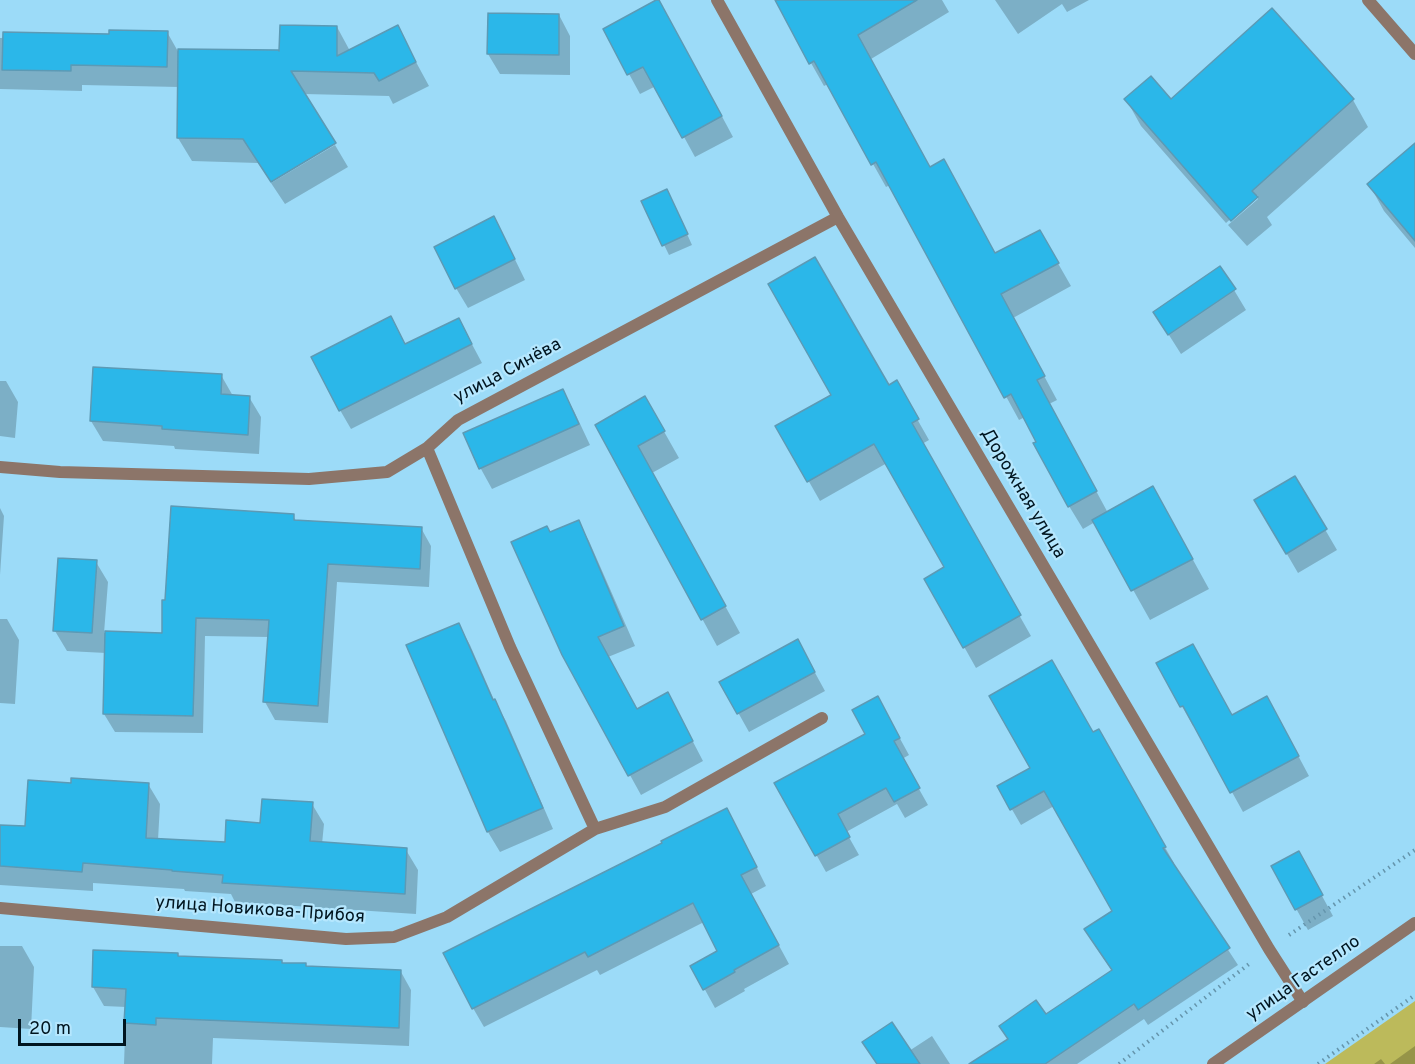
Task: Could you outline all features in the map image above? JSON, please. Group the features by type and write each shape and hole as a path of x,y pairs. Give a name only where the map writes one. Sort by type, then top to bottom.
{"street":[{"name":"Дорожная улица","path":"717,0 838,217 1303,1002"},
{"path":"1368,0 1415,54"},
{"name":"улица Синёва","path":"0,467 60,472 309,479 387,472 427,448 458,420 838,217"},
{"path":"427,448 510,647 595,829"},
{"name":"улица Новикова-Прибоя","path":"0,908 346,939 394,937 447,917 595,829 665,807 822,718"},
{"name":"улица Гастелло","path":"1213,1064 1415,923"}],"path":[{"path":"1318,1064 1415,995"}],"shaded area":[{"path":"1415,1001 1415,1064 1325,1064"}],"building":[{"path":"659,0 722,116 682,138 643,67 627,75 603,29"},
{"path":"775,0 917,0 858,35 930,167 944,159 995,253 1040,230 1059,263 1001,294 1045,376 1037,380 1097,491 1068,507 1033,443 1036,442 1011,394 1004,398 876,162 871,165 814,61 809,64"},
{"path":"1272,8 1354,99 1252,191 1258,197 1231,221 1124,99 1151,76 1171,99"},
{"path":"488,13 559,14 559,55 487,54"},
{"path":"280,25 337,26 337,56 398,25 416,62 379,81 374,73 291,71 336,143 271,182 243,139 177,138 178,49 279,51"},
{"path":"109,30 168,31 167,67 71,65 71,71 2,70 3,32 109,34"},
{"path":"1415,143 1415,241 1367,184"},
{"path":"667,189 688,234 662,246 641,201"},
{"path":"494,216 515,259 455,289 434,247"},
{"path":"815,257 889,385 897,380 919,419 912,423 1021,615 963,648 924,579 944,567 874,444 807,482 775,426 831,395 768,284"},
{"path":"1220,266 1236,289 1168,335 1153,312"},
{"path":"391,316 405,344 459,318 472,344 339,411 311,357"},
{"path":"93,367 222,374 221,394 250,396 248,435 90,421"},
{"path":"563,389 579,424 479,469 463,433"},
{"path":"645,396 665,431 638,446 726,606 701,620 595,425"},
{"path":"1295,476 1327,529 1286,554 1254,500"},
{"path":"1153,486 1193,559 1131,591 1092,520"},
{"path":"171,506 294,514 294,520 422,527 420,569 328,564 318,706 263,702 269,620 196,618 193,716 103,714 105,631 162,633 162,600 165,600"},
{"path":"579,520 624,626 598,637 637,709 668,692 693,741 628,776 562,655 511,542 547,526 550,532"},
{"path":"58,558 97,560 92,633 53,631"},
{"path":"459,623 543,808 487,832 406,645"},
{"path":"798,639 815,672 737,714 719,682"},
{"path":"1193,644 1232,715 1267,696 1299,756 1230,793 1183,706 1180,707 1156,663"},
{"path":"1052,660 1093,732 1099,729 1166,847 1163,848 1230,948 1138,1010 1134,1004 1045,1064 969,1064 1008,1039 999,1026 1036,1000 1046,1014 1112,970 1084,929 1112,911 1044,791 1010,810 997,786 1030,768 989,696"},
{"path":"878,696 900,738 894,741 920,788 894,802 886,788 838,814 850,837 815,856 774,783 865,734 852,710"},
{"path":"71,778 149,783 146,838 225,842 226,820 260,823 262,799 313,802 310,841 407,848 405,894 222,883 223,875 83,863 82,872 0,866 0,825 25,826 28,780 71,783"},
{"path":"727,808 757,867 741,875 779,945 703,990 690,966 717,951 693,903 588,957 585,952 472,1009 443,953"},
{"path":"1299,851 1323,895 1295,910 1271,866"},
{"path":"93,950 178,953 178,956 282,960 282,963 306,963 306,966 401,970 399,1028 156,1018 156,1025 124,1023 126,989 92,987"},
{"path":"892,1022 920,1064 877,1064 862,1042"}]}
